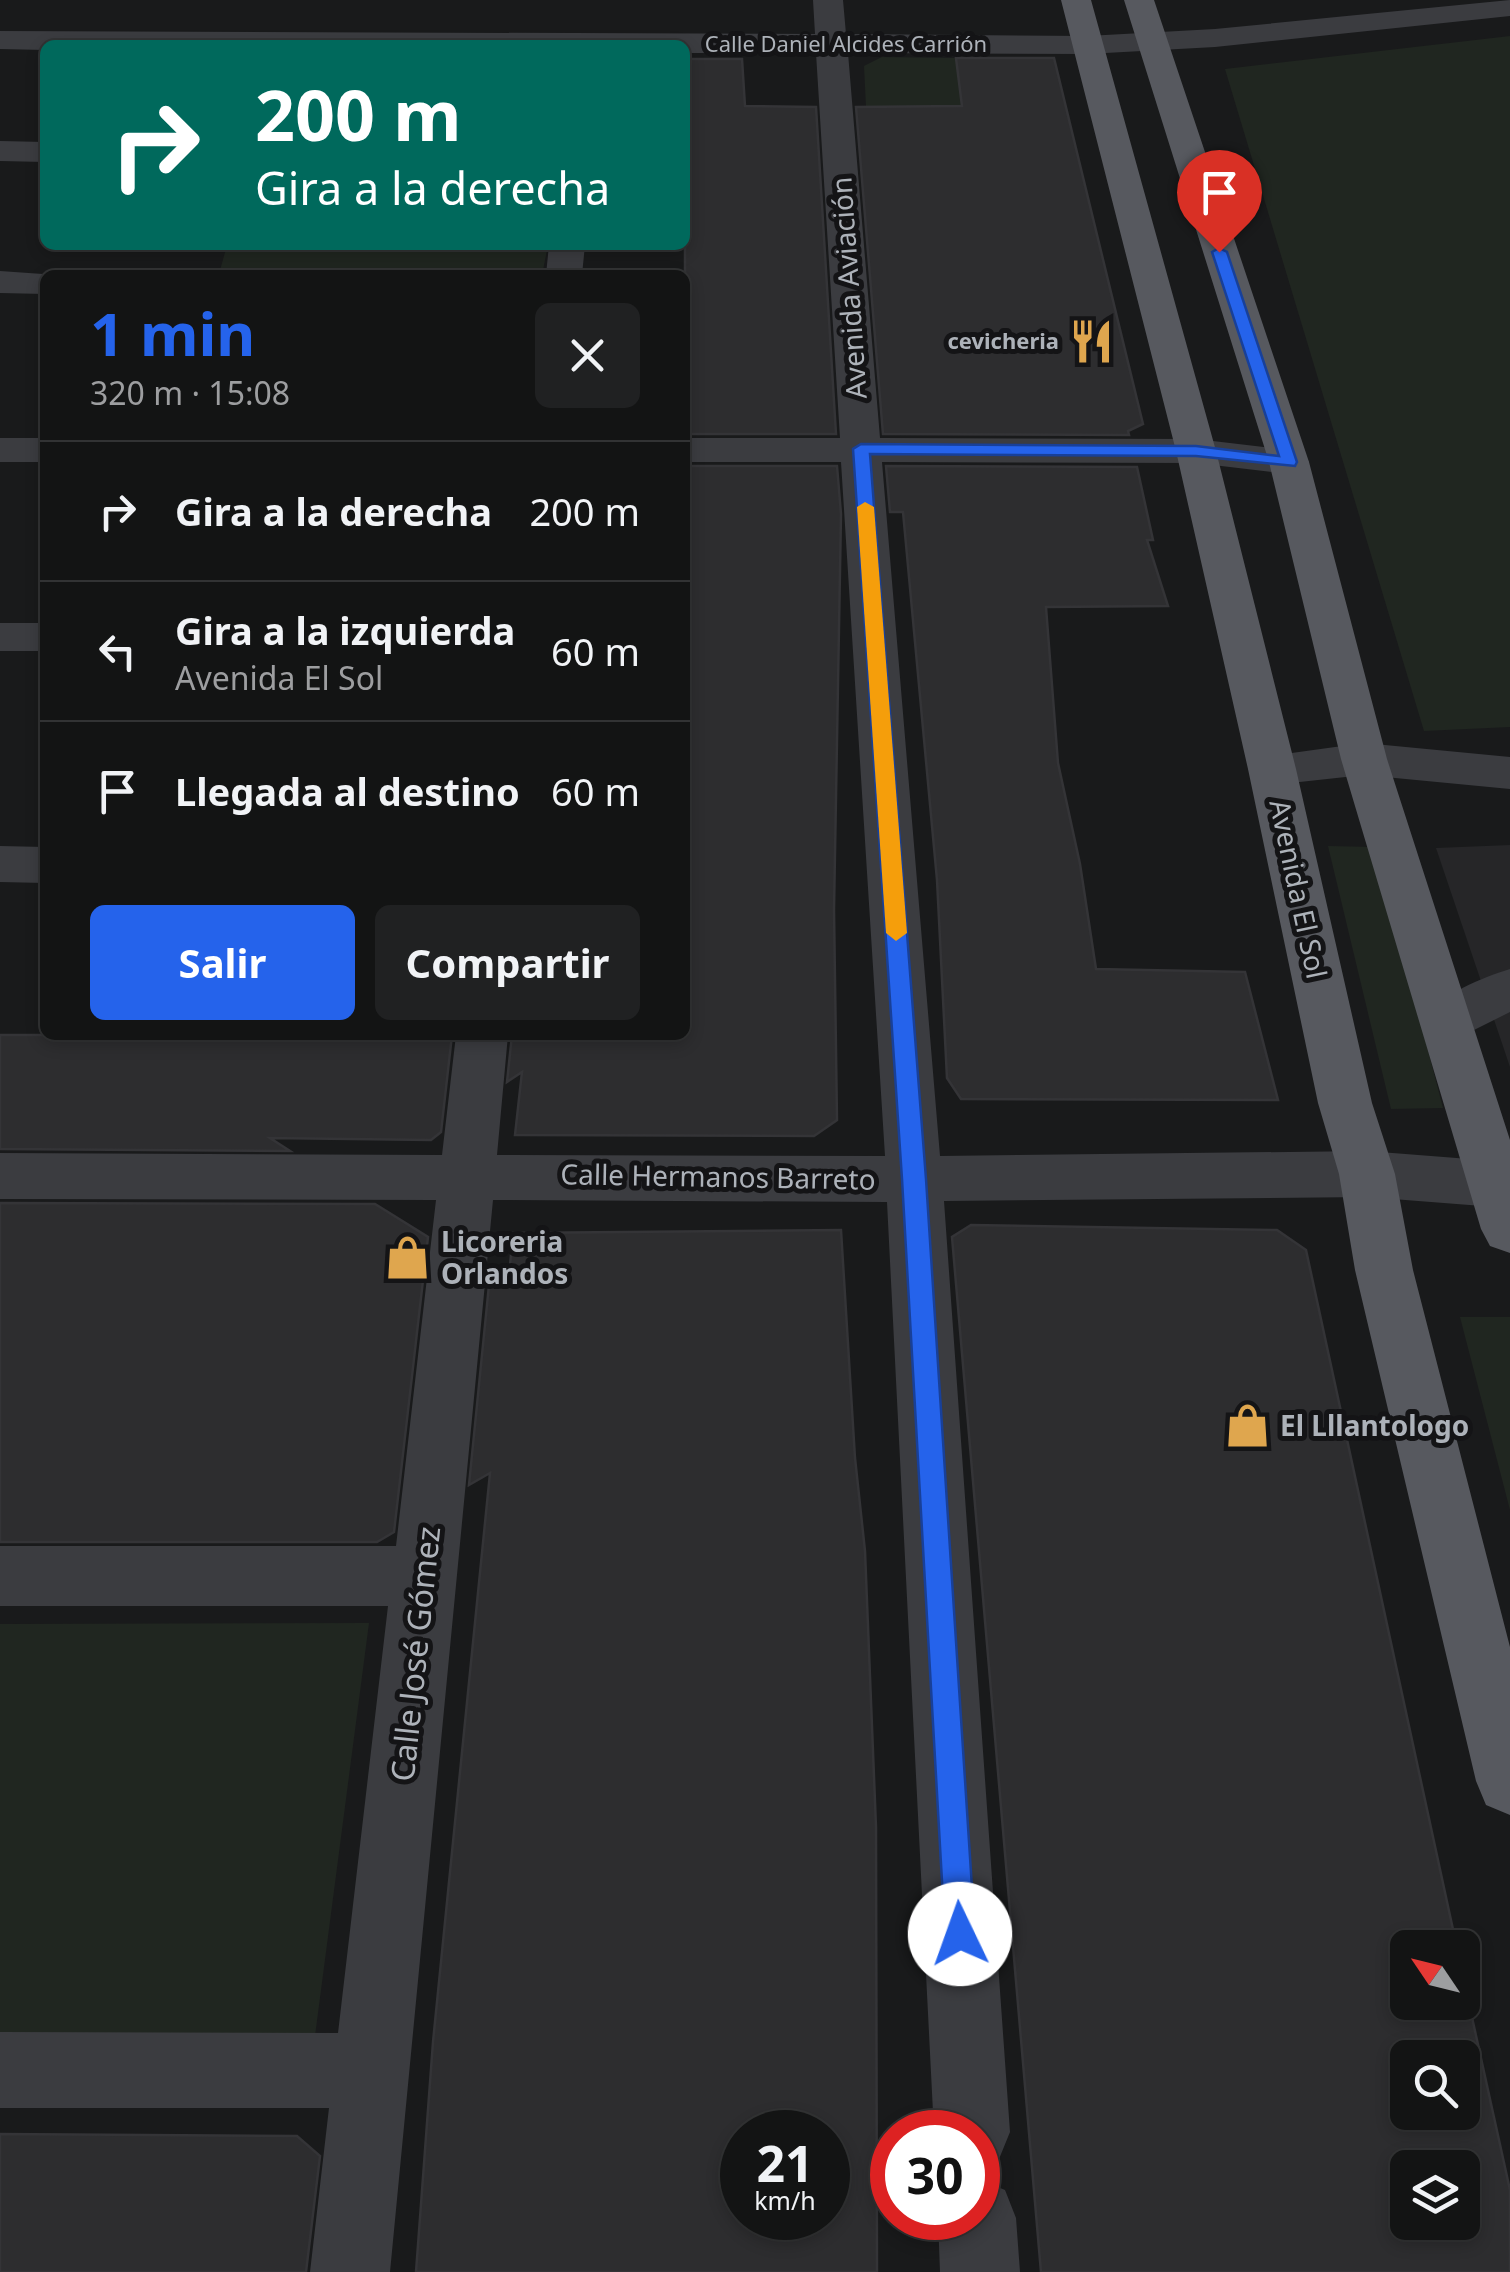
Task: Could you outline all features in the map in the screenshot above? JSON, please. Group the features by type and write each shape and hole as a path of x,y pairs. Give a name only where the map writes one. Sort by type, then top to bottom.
{"main road":[{"path":"1139,0 1289,462 1364,760 1502,1206"},
{"name":"Avenida El Sol","path":"1082,23 1196,451 1272,769 1345,1103 1367,1174 1384,1270 1510,1781"}],"street":[{"name":"Avenida Aviación","path":"828,0 914,1179 971,2110"},
{"name":"Calle Daniel Alcides Carrión","path":"0,40 590,34 832,44 1082,23 1150,42 1416,8 1510,7"},
{"path":"0,152 40,152"},
{"path":"0,282 40,283"},
{"path":"0,450 40,450"},
{"path":"690,450 1196,451 1289,462"},
{"path":"0,638 40,636"},
{"path":"1272,769 1364,760 1510,772"},
{"path":"0,864 40,865"},
{"path":"1448,1023 1510,988"},
{"name":"Calle José Gómez","path":"350,2272 481,1040"},
{"name":"Calle Hermanos Barreto","path":"0,1176 914,1179 1367,1174 1502,1206"},
{"path":"0,1576 425,1576"},
{"path":"0,2070 372,2071"},
{"path":"978,2240 980,2272"}],"shaded area":[{"path":"1510,36 1510,727 1424,731 1225,69"},
{"path":"882,57 957,58 965,106 866,107 864,66"},
{"path":"226,250 547,250 543,270 220,270"},
{"path":"1510,845 1510,1067 1436,848"},
{"path":"1328,846 1375,847 1443,1108 1391,1109"},
{"path":"1460,1317 1510,1317 1510,1510"},
{"path":"369,1623 315,2036 0,2037 0,1624"}],"building":[{"path":"956,58 1054,58 1143,424 1128,431 1129,435 883,434 856,107 962,106"},
{"path":"690,59 742,59 745,106 816,107 836,434 690,434 690,270 685,270 685,250 690,250"},
{"path":"690,466 837,466 841,514 834,910 837,1120 814,1136 515,1135 522,1072 507,1082 511,1040 690,1040"},
{"path":"886,466 1137,467 1153,540 1147,540 1168,606 1046,607 1058,763 1080,864 1096,969 1245,972 1278,1100 961,1099 947,1078 937,880 903,512 890,512"},
{"path":"0,1035 40,1035 40,1040 451,1040 441,1132 431,1140 270,1138 290,1151 0,1149"},
{"path":"0,1203 375,1204 428,1237 394,1532 377,1542 0,1542"},
{"path":"971,1225 1277,1230 1306,1250 1453,1930 1390,1930 1390,2020 1473,2020 1477,2040 1390,2040 1390,2130 1480,2130 1480,2054 1510,2190 1510,2272 1041,2272 952,1237"},
{"path":"841,1230 855,1458 865,1551 876,1827 877,2110 870,2110 870,2240 877,2240 877,2272 416,2272 433,2042 490,1473 469,1485 490,1275 508,1287 513,1233"},
{"path":"0,2134 297,2136 320,2156 306,2272 0,2272"}],"slow traffic":[{"path":"865,507 896,933"}],"place":[{"name":"cevicheria","path":"1092,341"},
{"name":"Licoreria Orlandos","path":"408,1258"},
{"name":"El Lllantologo","path":"1247,1426"}],"route":[{"path":"960,1934 914,1179 861,449 1196,451 1289,462 1219,252"}]}
